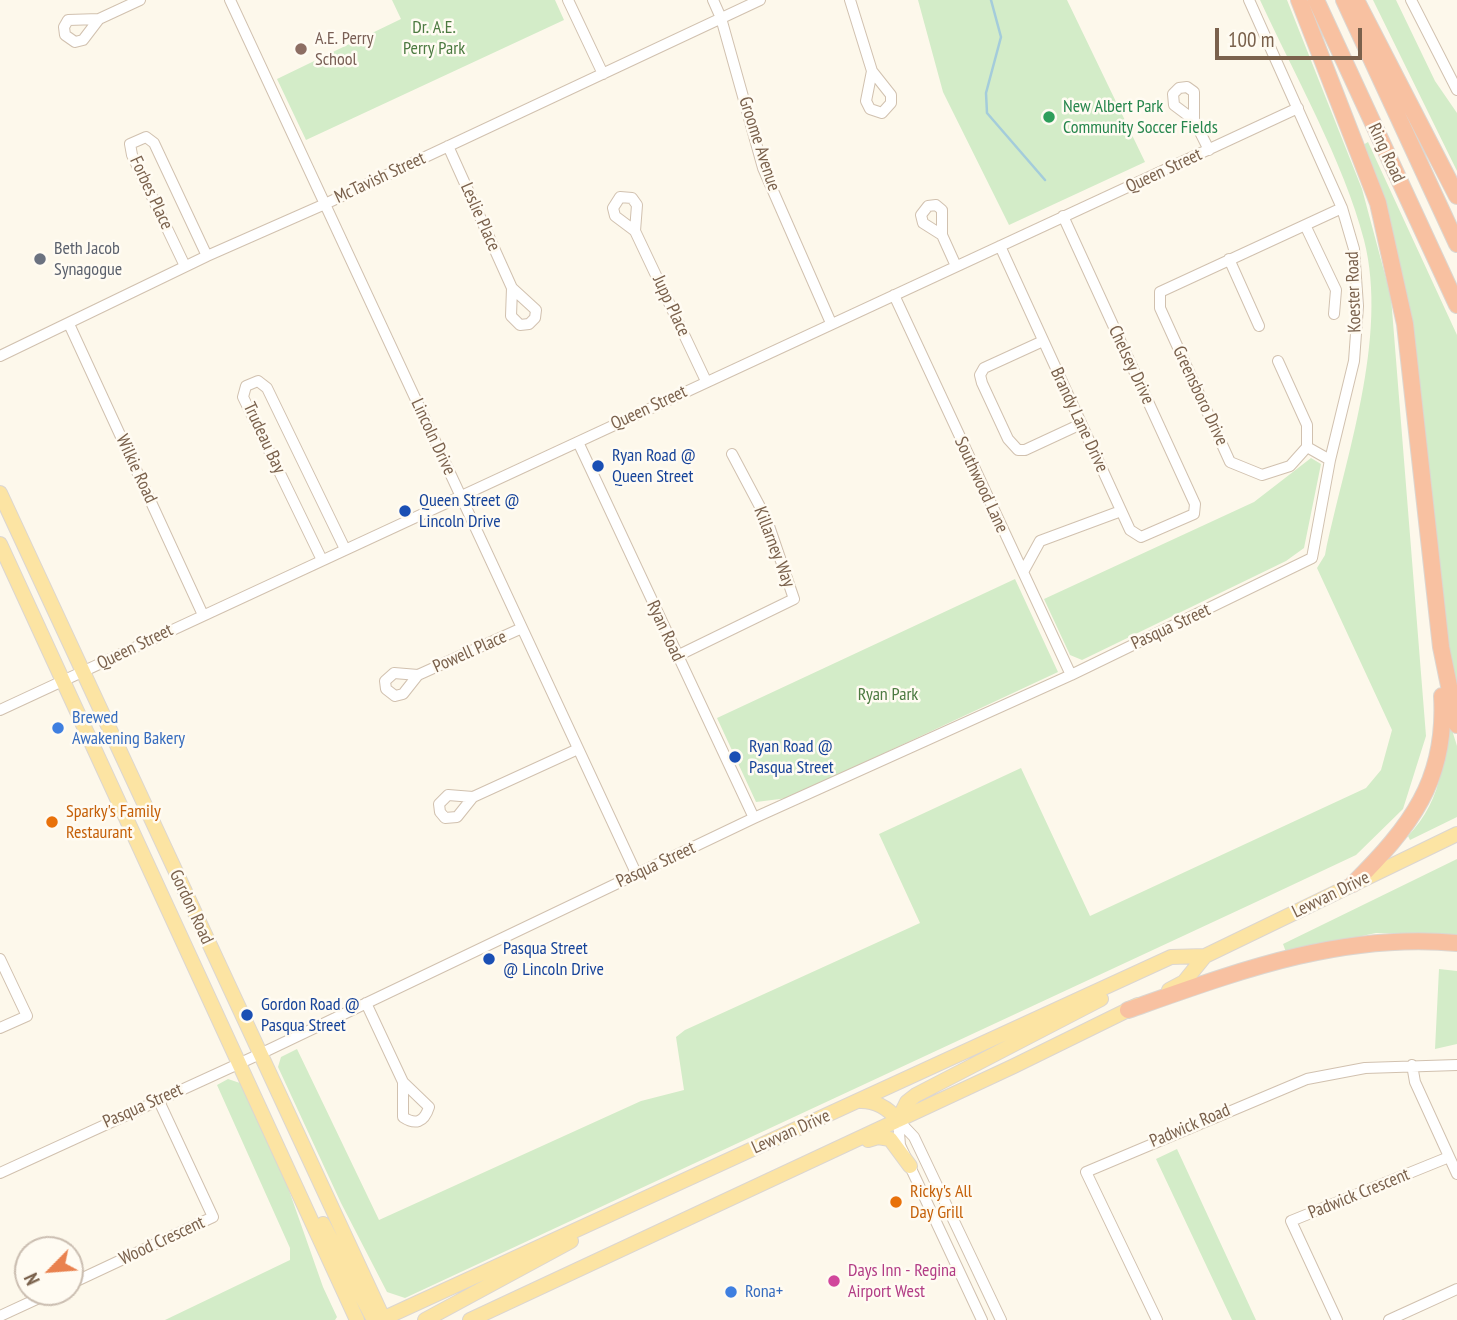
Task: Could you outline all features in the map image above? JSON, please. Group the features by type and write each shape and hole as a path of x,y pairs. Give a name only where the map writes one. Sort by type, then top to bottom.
{"highway":[{"path":"1299,0 1378,203 1389,244 1405,324 1441,647 1457,725"},
{"name":"Ring Road","path":"1315,0 1457,305"},
{"name":"Ring Road","path":"1344,0 1457,244"},
{"path":"1356,0 1457,196"},
{"path":"1353,884 1403,829 1424,797 1437,765 1443,704 1434,571"},
{"path":"1128,1010 1261,965 1325,949 1381,942 1457,943"}],"main road":[{"name":"Gordon Road","path":"0,493 381,1320"},
{"name":"Gordon Road","path":"0,544 357,1320"},
{"name":"Lewvan Drive","path":"381,1320 1171,957 1205,956 1457,834"},
{"name":"Lewvan Drive","path":"470,1320 1128,1010 1184,982 1205,956"},
{"path":"860,1101 873,1101 890,1111 898,1120 907,1102 916,1095 1108,995 1171,957"},
{"path":"792,1170 878,1137 890,1139 910,1166"},
{"path":"425,1320 699,1172"},
{"path":"292,1175 305,1191 381,1320"}],"street":[{"path":"99,19 140,0"},
{"name":"Lincoln Drive","path":"230,0 636,873"},
{"path":"568,0 603,74"},
{"name":"Groome Avenue","path":"713,0 721,18 763,168 831,323"},
{"name":"McTavish Street","path":"0,356 185,266 325,204 760,0"},
{"path":"850,0 872,71"},
{"name":"Koester Road","path":"1249,0 1342,208 1354,248 1358,306 1354,361 1330,460 1312,558"},
{"path":"1412,0 1457,90"},
{"name":"Queen Street","path":"0,710 1298,108"},
{"path":"1194,120 1209,150"},
{"name":"Forbes Place","path":"185,266 132,155 130,144 136,139 146,137 154,143 207,256"},
{"name":"Leslie Place","path":"448,146 512,288"},
{"name":"Greensboro Drive","path":"1307,447 1290,466 1262,475 1230,462 1160,308 1160,292 1342,208"},
{"name":"Chelsey Drive","path":"1063,216 1195,504 1194,514"},
{"path":"1305,225 1336,290 1334,314"},
{"name":"Jupp Place","path":"635,231 706,382"},
{"path":"942,235 956,266"},
{"name":"Brandy Lane Drive","path":"1000,246 1130,530 1141,537 1194,514"},
{"path":"1229,259 1259,326"},
{"name":"Southwood Lane","path":"894,295 1071,675"},
{"name":"Wilkie Road","path":"69,324 203,615"},
{"path":"1043,341 984,368 980,375 987,394 1008,439 1018,450 1025,450 1081,424"},
{"path":"1278,361 1307,425 1307,447 1330,460"},
{"name":"Trudeau Bay","path":"322,560 243,397 246,386 258,381 267,388 345,549"},
{"name":"Ryan Road","path":"578,442 754,818"},
{"name":"Killarney Way","path":"677,656 793,599 767,520 732,454"},
{"path":"1023,572 1040,541 1121,511"},
{"name":"Pasqua Street","path":"0,1173 260,1054 754,818 1071,675 1312,558"},
{"name":"Powell Place","path":"418,675 522,628"},
{"path":"473,797 578,749"},
{"path":"0,959 27,1016 0,1028"},
{"path":"366,1003 403,1082"},
{"path":"1412,1065 1415,1082 1457,1174"},
{"name":"Padwick Road","path":"1157,1320 1086,1172 1307,1079 1365,1068 1457,1065"},
{"name":"Wood Crescent","path":"84,1277 213,1217 158,1099"},
{"path":"898,1120 900,1145 982,1320"},
{"path":"898,1120 918,1146 1001,1320"},
{"name":"Padwick Crescent","path":"1338,1320 1291,1221 1449,1157"},
{"path":"1389,1320 1457,1289"},
{"path":"0,1316 22,1306"}],"green space":[{"name":"Dr. A.E. Perry Park","path":"392,0 555,0 564,20 306,140 277,79 401,19"},
{"path":"918,0 1067,0 1145,162 1009,225 943,92"},
{"path":"1260,0 1287,0 1362,189 1391,297 1426,736 1403,809 1356,855 405,1298 387,1292 341,1203 278,1067 281,1057 297,1049 379,1220 641,1101 684,1090 676,1037 685,1030 920,923 879,834 1021,768 1090,916 1366,788 1381,770 1392,730 1317,568 1325,555 1361,398 1371,317 1370,278 1364,240 1344,180"},
{"path":"1373,0 1396,0 1435,81 1457,113 1457,171"},
{"path":"1368,142 1457,335 1457,689 1449,647 1412,328 1388,218 1363,145"},
{"path":"1311,458 1321,464 1304,548 1286,561 1082,660 1070,655 1044,599 1254,502"},
{"name":"Ryan Park","path":"1015,579 1058,672 788,798 756,802 717,718"},
{"path":"1444,704 1457,746 1457,817 1410,840 1408,836 1429,806 1441,774 1445,740"},
{"path":"1457,859 1457,935 1376,933 1286,952 1283,944"},
{"path":"1439,969 1457,971 1457,1044 1435,1049"},
{"path":"228,1079 243,1084 285,1179 323,1287 337,1317 335,1320 165,1320 290,1260 290,1248 217,1085"},
{"path":"1177,1149 1256,1320 1232,1320 1156,1159"}],"waterway":[{"path":"991,0 1001,37 986,93 987,113 1045,180"}],"place":[{"name":"A.E. Perry School","path":"301,49"},
{"name":"New Albert Park Community Soccer Fields","path":"1049,117"},
{"name":"Beth Jacob Synagogue","path":"40,259"},
{"name":"Ryan Road @ Queen Street","path":"598,466"},
{"name":"Queen Street @ Lincoln Drive","path":"405,511"},
{"name":"Brewed Awakening Bakery","path":"58,728"},
{"name":"Ryan Road @ Pasqua Street","path":"735,757"},
{"name":"Sparky's Family Restaurant","path":"52,822"},
{"name":"Pasqua Street @ Lincoln Drive","path":"489,959"},
{"name":"Gordon Road @ Pasqua Street","path":"247,1015"},
{"name":"Ricky's All Day Grill","path":"896,1202"},
{"name":"Days Inn - Regina Airport West","path":"834,1281"},
{"name":"Rona+","path":"731,1292"}]}
